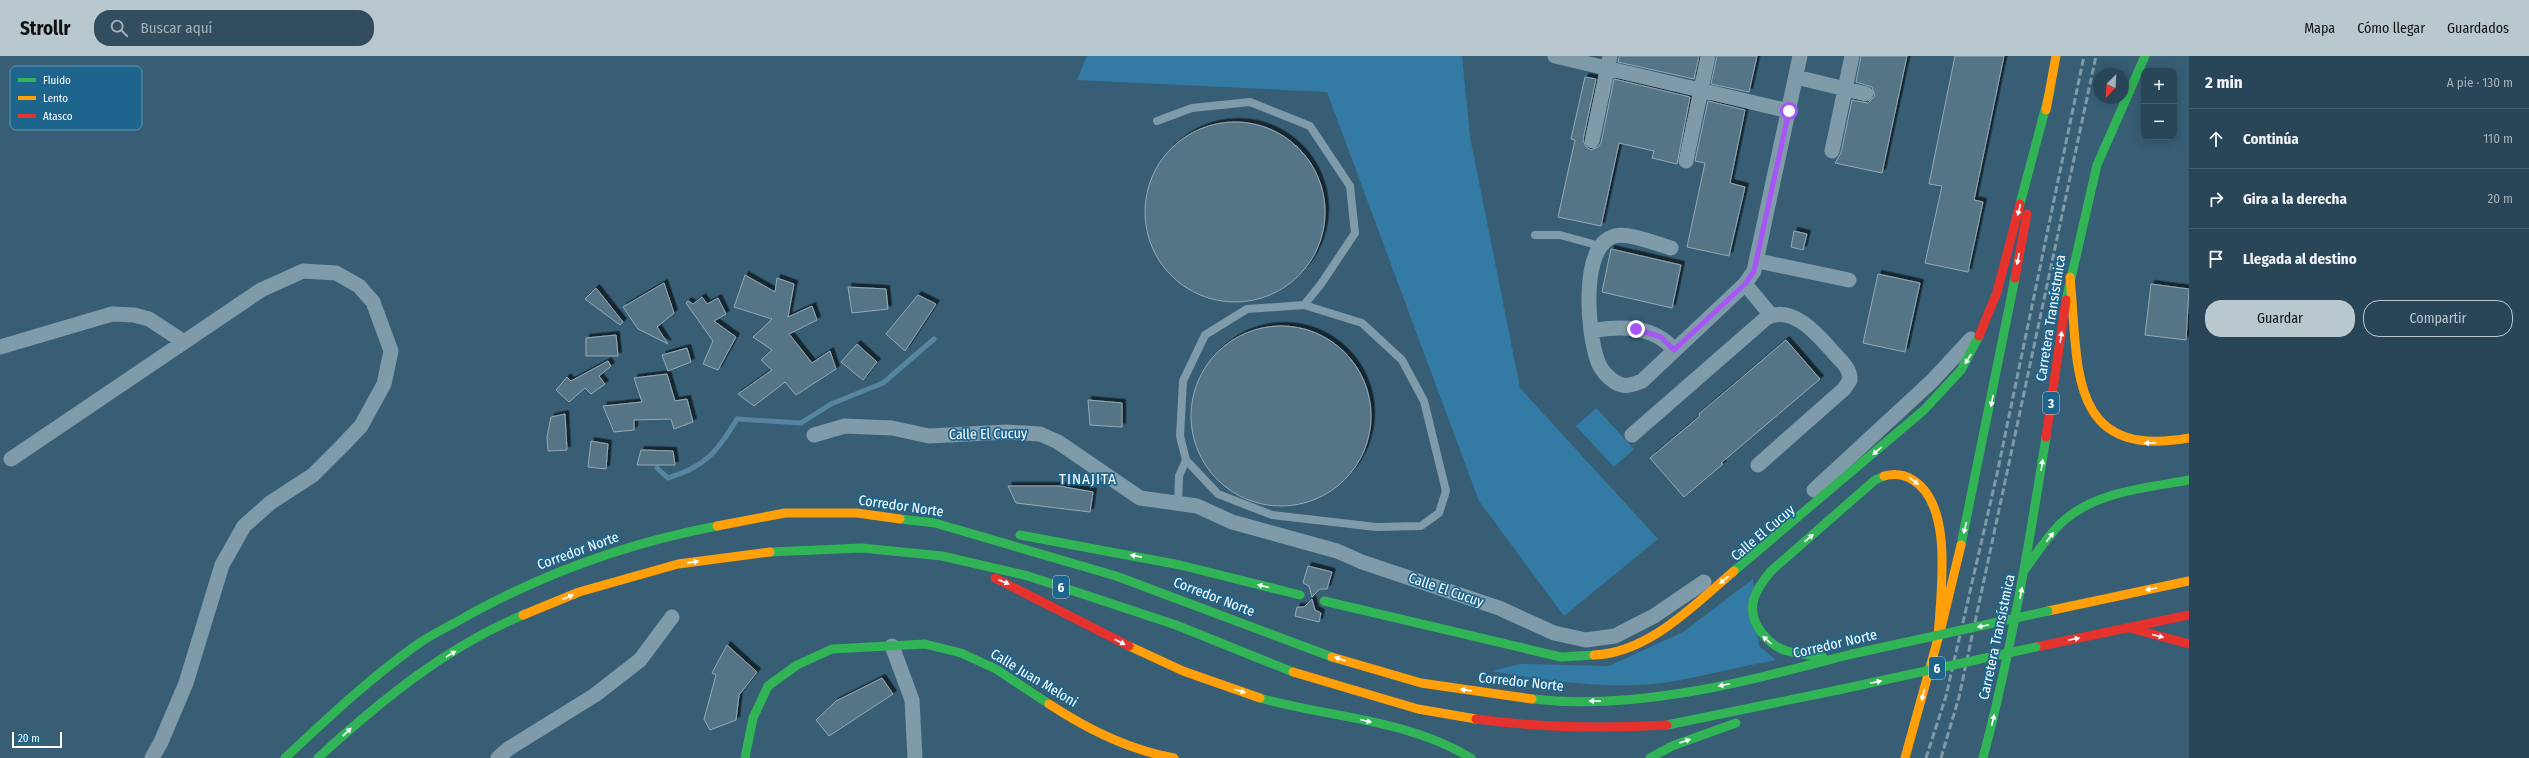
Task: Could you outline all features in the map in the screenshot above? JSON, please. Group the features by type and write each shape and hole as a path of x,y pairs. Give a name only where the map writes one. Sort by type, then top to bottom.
{"main road":[{"path":"1905,758 1938,639 1978,476 2056,56"},
{"name":"Carretera Transístmica","path":"1983,758 2004,678 2026,568 2070,277 2097,165 2145,56"},
{"path":"1324,601 1527,651 1561,657 1604,655 1634,646 1650,637 1685,612 1924,410 1961,370 1986,321 2004,271 2050,91"},
{"path":"2070,277 2080,378 2083,393 2093,415 2109,431 2130,441 2154,443 2189,438"},
{"path":"1830,658 1786,650 1771,644 1755,624 1752,608 1755,592 1771,571 1875,480 1890,474 1902,474 1916,481 1929,495 1936,511 1940,572 1938,639"},
{"path":"2026,568 2056,528 2085,506 2108,498 2189,480"},
{"name":"Corredor Norte","path":"285,758 350,696 419,643 492,602 567,567 670,535 785,513 857,513 935,523 1116,576 1346,662 1421,682 1481,692 1544,700 1602,702 1675,695 1762,677 1830,658 2189,581"},
{"path":"935,523 1058,540 1180,565 1300,595"},
{"name":"6","path":"318,758 363,717 431,666 504,623 580,592 678,564 785,550 862,548 942,556 1028,576 1176,625 1282,668 1337,686 1418,708 1478,719 1542,727 1605,729 1669,724 1838,690 2189,615"},
{"path":"942,556 1015,587 1159,661 1210,682 1297,707 1419,734 1447,743 1471,758"},
{"path":"2128,628 2189,644"},
{"name":"Calle Juan Meloni","path":"744,758 753,718 768,686 797,665 832,649 925,644 961,653 996,669 1060,711 1109,738 1152,754 1174,758"},
{"path":"1650,758 1672,746 1818,694"}],"street":[{"path":"1555,56 1609,62 1701,90 1789,111"},
{"path":"1686,161 1708,56"},
{"path":"1671,248 1622,234 1609,238 1600,246 1590,280 1589,309 1592,331 1597,360 1611,379 1622,385 1631,385 1642,381 1745,284 1758,260 1800,56"},
{"path":"1832,151 1852,56"},
{"path":"1592,141 1609,62"},
{"path":"1796,77 1866,94"},
{"path":"1758,260 1849,280"},
{"path":"11,459 261,290 303,271 336,273 358,286 373,302 391,351 384,384 361,426 313,475 270,503 244,526 222,565 186,683 161,742 152,758"},
{"path":"1745,284 1770,315"},
{"path":"0,347 112,314 134,315 149,319 184,342"},
{"path":"1632,435 1770,315 1789,316 1811,328 1848,370 1850,376 1844,389 1758,465"},
{"name":"Calle El Cucuy","path":"814,436 846,426 892,428 929,436 1007,432 1040,434 1058,442 1140,498 1197,506 1232,522 1337,551 1362,562 1499,608 1554,633 1586,640 1616,636 1692,593 1801,500 1932,381 1986,321"},
{"path":"1592,331 1616,327 1636,329 1661,337 1674,350"},
{"path":"498,758 508,749 595,694 640,660 672,617"},
{"path":"892,646 912,700 915,758"}],"lane":[{"path":"1157,121 1192,108 1250,102 1310,126 1350,186 1355,232 1321,284 1304,304"},
{"path":"1535,235 1560,235 1600,246"},
{"path":"1304,304 1362,323 1402,360 1424,401 1446,491 1439,513 1421,526 1376,527 1272,515 1218,494 1186,460 1180,436 1183,381 1205,335 1247,309 1304,304"},
{"path":"1178,504 1179,476 1186,460"}],"shaded area":[{"path":"1087,56 1462,56 1470,137 1520,388 1658,539 1564,616 1479,501 1327,92 1077,80"},
{"path":"1596,408 1634,449 1614,467 1576,426"},
{"path":"1753,579 1759,646 1776,660 1675,681 1629,685 1582,684 1491,671 1520,664 1609,666 1683,632"}],"building":[{"path":"1619,56 1699,56 1694,79 1618,62"},
{"path":"1717,56 1757,56 1749,92 1711,84"},
{"path":"1861,56 1907,56 1882,173 1835,163 1841,153 1852,100 1868,103 1875,96 1872,87 1856,82"},
{"path":"1955,56 2004,56 1974,200 1983,202 1968,272 1925,263 1942,186 1929,184"},
{"path":"1585,77 1596,79 1583,140 1586,147 1591,150 1598,147 1601,143 1614,79 1690,97 1677,164 1652,158 1654,151 1619,143 1601,226 1558,217 1575,140 1571,139"},
{"path":"1708,101 1745,110 1730,183 1745,187 1729,256 1687,247 1705,163 1695,161"},
{"path":"1226,122 1244,122 1269,129 1285,137 1299,148 1310,162 1318,178 1325,203 1325,221 1318,246 1310,262 1299,276 1285,287 1261,298 1244,302 1226,302 1209,298 1185,287 1165,269 1160,262 1149,238 1145,221 1145,203 1149,186 1160,162 1178,142 1185,137 1209,126"},
{"path":"1794,231 1807,234 1803,250 1791,247"},
{"path":"1611,249 1681,265 1672,308 1602,292"},
{"path":"1878,274 1920,283 1905,352 1863,343"},
{"path":"745,275 775,292 777,278 794,284 788,317 812,306 817,320 789,334 812,363 830,351 836,369 796,395 785,382 754,406 738,394 772,370 761,360 772,350 753,337 772,319 734,307"},
{"path":"664,283 674,313 657,327 668,344 638,329 623,307"},
{"path":"2151,284 2189,289 2186,340 2145,335"},
{"path":"848,287 886,289 888,309 852,313"},
{"path":"596,288 623,322 620,325 585,299"},
{"path":"918,295 936,304 905,351 886,334"},
{"path":"702,297 707,304 718,298 726,314 714,321 736,337 718,370 703,364 713,341 686,303 688,301 693,304"},
{"path":"1272,326 1290,326 1316,332 1324,336 1345,352 1361,373 1365,381 1370,398 1370,434 1365,451 1361,459 1345,480 1324,496 1316,500 1299,505 1272,506 1255,503 1238,496 1224,486 1211,473 1201,459 1194,442 1191,425 1191,407 1194,390 1201,373 1211,359 1224,346 1238,336 1255,329"},
{"path":"616,335 618,356 586,356 586,338"},
{"path":"1786,340 1820,379 1721,463 1723,464 1684,497 1650,458"},
{"path":"857,344 877,362 863,380 841,362"},
{"path":"687,348 691,362 668,371 662,355"},
{"path":"608,361 611,366 599,376 605,384 591,394 585,388 569,402 556,390 567,377 571,381"},
{"path":"667,374 675,401 687,399 693,422 674,429 671,419 634,420 634,430 614,432 603,406 642,402 634,378"},
{"path":"1088,400 1122,403 1122,427 1090,425"},
{"path":"565,414 567,450 548,451 547,437 551,417"},
{"path":"591,441 608,444 606,469 588,467"},
{"path":"641,450 673,451 675,465 637,465"},
{"path":"1008,486 1059,486 1093,492 1090,512 1016,503"},
{"path":"1308,566 1332,572 1327,589 1320,589 1312,597 1309,586 1303,583"},
{"path":"1312,599 1315,610 1321,613 1319,622 1295,616 1297,607 1304,607"},
{"path":"727,645 757,672 739,695 736,720 710,730 704,719 716,675 712,673"},
{"path":"882,678 893,694 829,736 816,720 836,701"}],"waterway":[{"path":"657,468 668,478 692,469 717,449 737,419 801,423 831,404 883,383 934,339"}],"railway":[{"path":"1926,758 1946,696 1997,474 2084,56"},
{"path":"1941,758 1959,697 2096,56"}],"traffic: fast":[{"path":"2066,300 2097,165 2145,56"},
{"path":"2020,204 2050,91"},
{"path":"1961,545 2015,278"},
{"path":"1734,571 1924,410 1961,370 1979,336"},
{"path":"1983,758 2019,598 2046,437"},
{"path":"1823,657 1787,651 1773,644 1762,633 1757,625 1753,616 1753,601 1760,586 1771,571 1875,480 1884,476"},
{"path":"2026,568 2055,529 2073,513 2104,498 2120,493 2189,480"},
{"path":"900,519 935,523 1116,576 1332,657"},
{"path":"285,758 383,671 423,640 435,633 495,601 556,573 587,561 651,541 717,526"},
{"path":"1020,535 1180,565 1300,595"},
{"path":"770,552 862,548 942,556 1028,576 1176,625 1293,672"},
{"path":"1324,601 1561,657 1594,655"},
{"path":"1852,654 2048,611"},
{"path":"318,758 341,737 414,678 467,643 523,615"},
{"path":"745,758 753,718 768,686 797,665 832,649 925,644 961,653 996,669 1049,704"},
{"path":"1838,690 2036,647"},
{"path":"1532,699 1573,702 1613,701 1653,697 1733,683 1852,654"},
{"path":"1667,725 1838,690"},
{"path":"1260,698 1395,727 1446,745 1471,758"},
{"path":"1650,758 1672,746 1736,723"}],"traffic: slow":[{"path":"2046,110 2056,56"},
{"path":"2070,277 2079,373 2087,399 2100,420 2120,435 2149,441 2189,438"},
{"path":"1884,476 1899,475 1906,476 1913,480 1926,493 1935,510 1940,530 1942,553 1938,639"},
{"path":"717,526 785,513 857,513 900,519"},
{"path":"1905,758 1942,624 1961,545"},
{"path":"523,615 579,592 678,564 770,552"},
{"path":"1594,655 1614,652 1634,646 1652,636 1687,612 1734,571"},
{"path":"2048,611 2189,581"},
{"path":"1129,646 1183,671 1260,698"},
{"path":"1332,657 1421,683 1532,699"},
{"path":"1293,672 1418,709 1476,719"},
{"path":"1049,704 1093,730 1125,744 1141,750 1174,758"}],"traffic: jam":[{"path":"1979,336 1997,292 2020,204"},
{"path":"2015,278 2027,214"},
{"path":"2046,437 2066,300"},
{"path":"995,578 1129,646"},
{"path":"2036,647 2189,615"},
{"path":"2133,629 2189,644"},
{"path":"1476,719 1571,727 1667,725"}],"district":[{"name":"TINAJITA","path":"1088,479"}],"route":[{"path":"1636,329 1661,337 1667,341 1674,350 1745,284 1754,271 1758,260 1789,111"}]}
